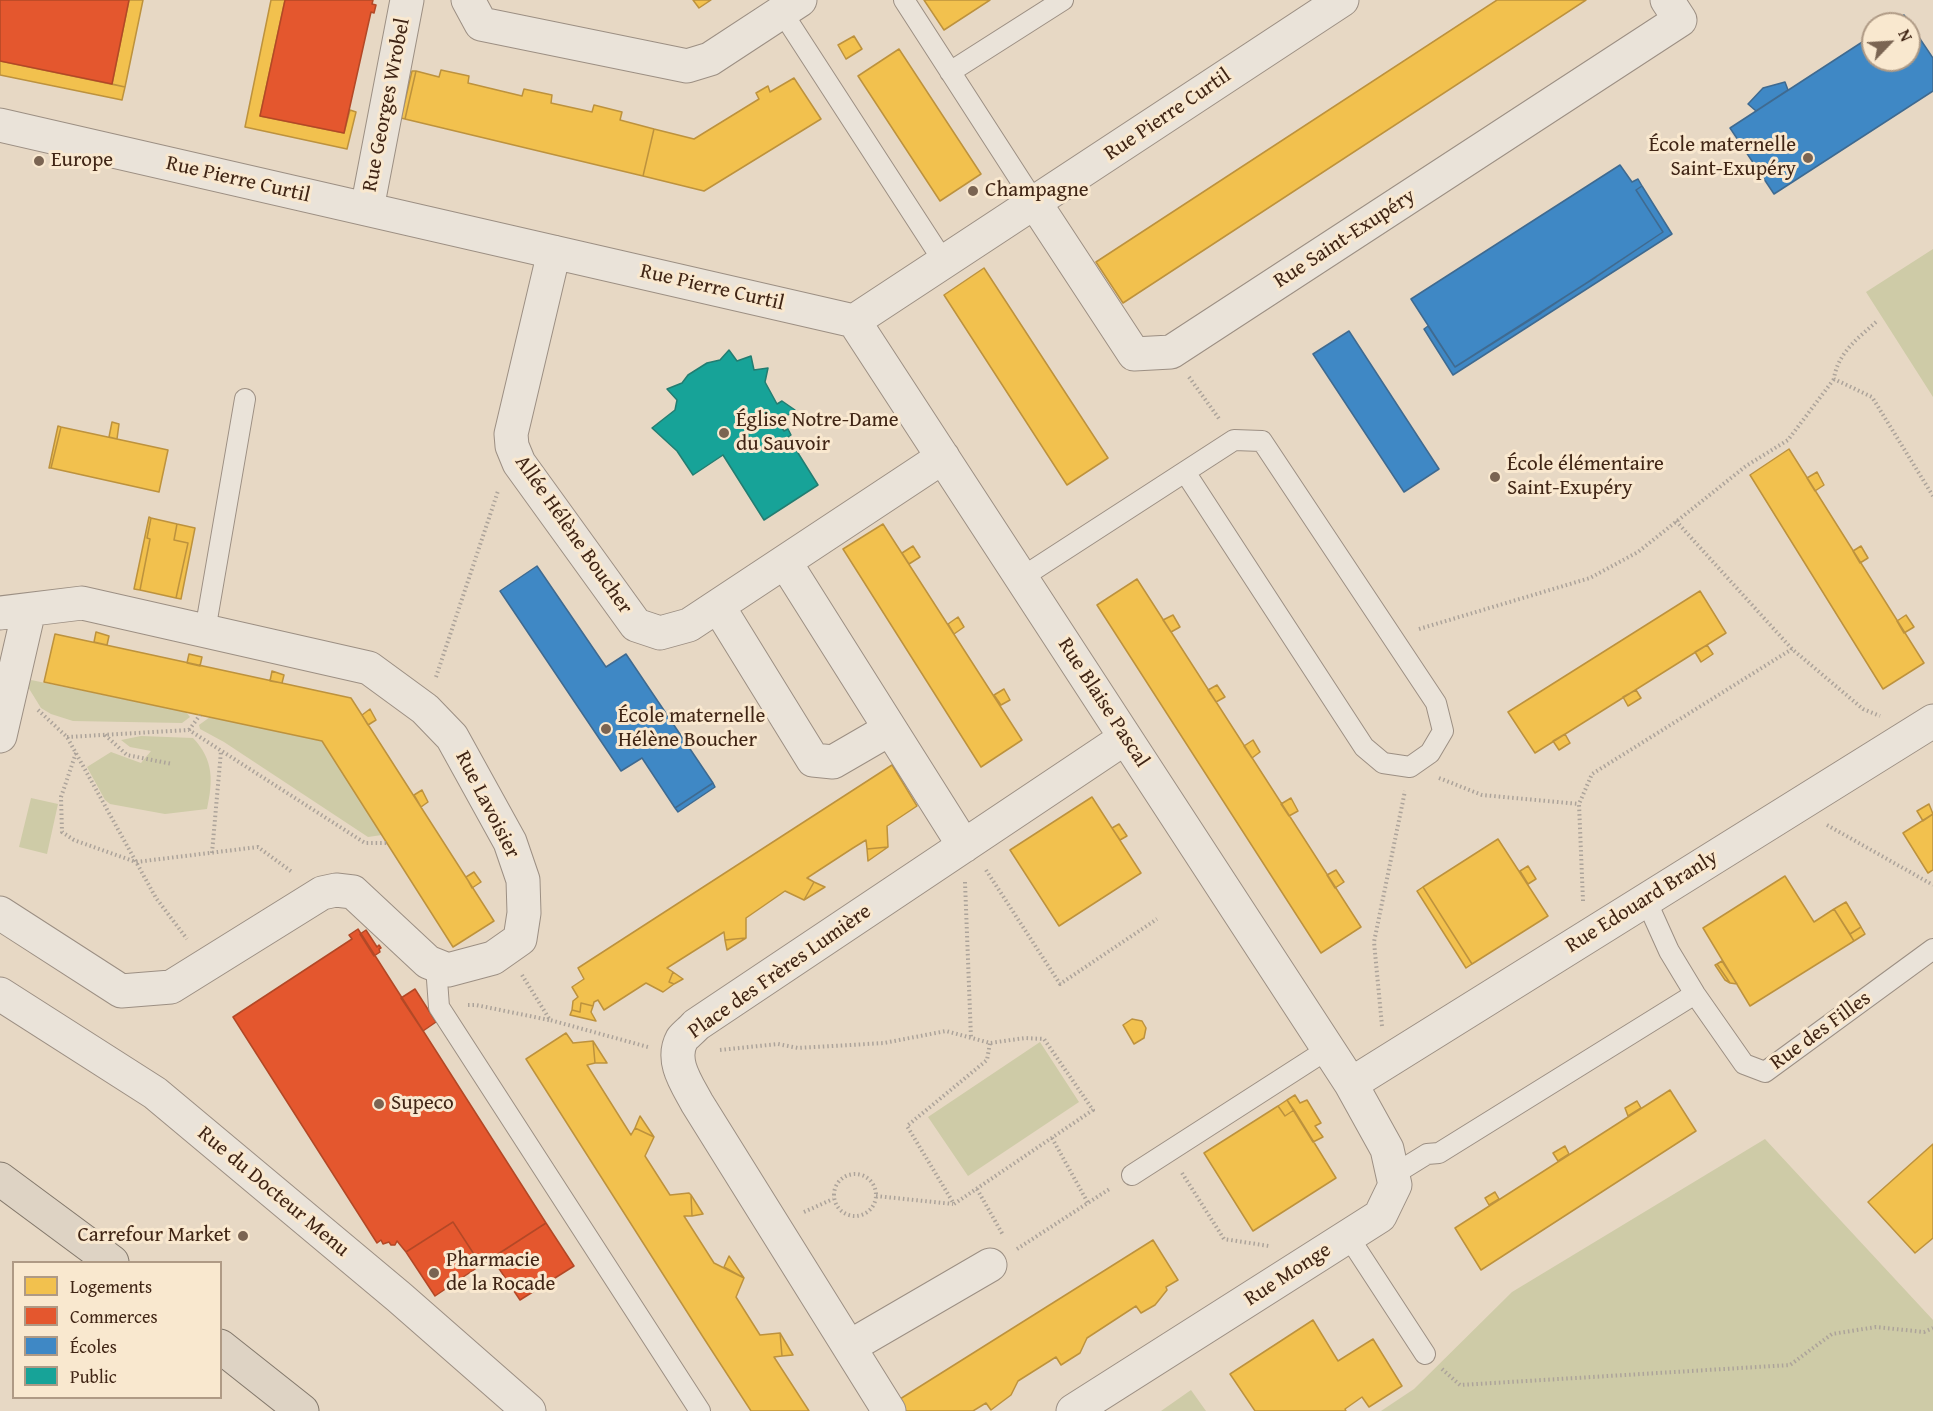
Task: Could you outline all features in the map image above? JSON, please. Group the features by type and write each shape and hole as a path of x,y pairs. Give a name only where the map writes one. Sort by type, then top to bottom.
{"main road":[{"path":"0,1179 109,1261"},
{"path":"222,1348 302,1411"}],"street":[{"name":"Rue Georges Wrobel","path":"367,209 406,0"},
{"path":"468,0 481,24 687,66 710,59 791,6"},
{"name":"Rue Pierre Curtil","path":"0,125 854,321 1342,0"},
{"name":"Rue Saint-Exupéry","path":"1171,352 1680,20 1667,0"},
{"path":"1035,203 1134,354 1171,352"},
{"name":"Allée Hélène Boucher","path":"554,252 511,434 512,446 519,463 636,625 660,633 689,625 943,457"},
{"name":"Rue Blaise Pascal","path":"854,321 1351,1084"},
{"path":"785,561 964,846"},
{"name":"Rue Lavoisier","path":"0,736 11,685 14,612 82,603 369,668 425,709 452,737 510,842 523,880 524,913 520,939 493,958 448,970 436,966"},
{"path":"718,606 813,760 833,762 890,729"},
{"name":"Rue Edouard Branly","path":"1351,1084 1925,726"},
{"name":"Place des Frères Lumière","path":"889,1411 697,1103 681,1072 677,1054 683,1039 696,1025 1125,738"},
{"path":"0,913 122,991 171,987 322,894 336,890 353,892 428,962 436,966"},
{"name":"Rue du Docteur Menu","path":"0,994 155,1093 399,1298 529,1411"},
{"name":"Rue Monge","path":"1073,1411 1380,1216 1395,1185 1393,1175 1387,1149 1351,1084"},
{"path":"849,1347 1001,1259"}],"lane":[{"path":"904,0 1035,203"},
{"path":"950,72 1063,0"},
{"path":"791,6 944,262"},
{"path":"205,631 245,399"},
{"path":"1021,578 1234,440 1262,441 1436,703 1443,731 1430,753 1410,767 1383,763 1365,747 1185,472"},
{"name":"Rue des Filles","path":"1646,900 1670,951 1695,994 1744,1064 1765,1072 1933,949"},
{"path":"436,966 439,1007 700,1411"},
{"path":"1393,1175 1427,1154 1439,1153 1695,994"},
{"path":"1132,1175 1328,1049"},
{"path":"1348,1236 1425,1354"}],"path":[{"path":"1392,637 1590,578 1638,552 1746,466 1788,440 1834,379 1835,366 1852,344 1876,322"},
{"path":"1171,352 1234,440"},
{"path":"1834,379 1872,397 1933,496"},
{"path":"425,709 512,446"},
{"path":"1676,521 1791,649 1863,709 1925,726"},
{"path":"1584,938 1579,804 1592,774 1791,649"},
{"path":"11,685 67,737 156,898 189,943 208,964"},
{"path":"189,730 200,715"},
{"path":"67,737 189,730 366,843 387,843"},
{"path":"105,735 126,755 172,764"},
{"path":"212,853 221,750"},
{"path":"76,753 61,797 62,832 74,840 136,862 258,847 322,894"},
{"path":"1393,1058 1383,1030 1374,942 1410,767 1482,795 1579,804"},
{"path":"1795,807 1933,885"},
{"path":"964,846 980,860 1060,984 1157,919"},
{"path":"964,846 971,1038"},
{"path":"505,949 550,1020"},
{"path":"439,1007 476,1005 550,1020 677,1054 778,1044 798,1048 884,1043 946,1031 990,1043 1025,1038 1044,1039 1093,1110 954,1204 876,1196"},
{"path":"954,1204 907,1126 987,1060 990,1043"},
{"path":"1052,1138 1089,1203"},
{"path":"1168,1152 1224,1239 1320,1254"},
{"path":"860,1174 872,1182 876,1196 874,1203 866,1213 853,1216 840,1211 836,1206 833,1192 840,1179 846,1175 860,1174"},
{"path":"977,1189 1001,1259 1132,1175"},
{"path":"1425,1354 1460,1385 1790,1365 1832,1334 1876,1327 1924,1332 1933,1328"}],"shaded area":[{"path":"1933,249 1933,397 1866,292"},
{"path":"31,680 186,712 190,717 182,723 73,721 41,708 28,687"},
{"path":"210,717 322,741 382,835 368,837 224,742 200,729 199,725"},
{"path":"141,736 193,738 205,754 210,771 207,809 165,814 110,804 105,800 87,767 111,752 141,763 151,751 130,747 121,740"},
{"path":"31,798 58,804 47,854 19,847"},
{"path":"1040,1042 1079,1102 968,1176 928,1117"},
{"path":"1765,1139 1933,1320 1933,1411 1381,1411 1414,1389 1512,1292"},
{"path":"1191,1390 1206,1411 1161,1411"}],"building: Logements":[{"path":"129,0 143,0 125,87 112,84"},
{"path":"271,0 285,0 260,116 344,133 350,110 356,112 347,149 245,127"},
{"path":"693,0 711,0 699,8"},
{"path":"924,0 990,0 944,30"},
{"path":"1497,0 1586,0 1123,303 1096,262"},
{"path":"854,36 862,49 846,59 838,45"},
{"path":"899,49 981,174 940,201 858,76"},
{"path":"0,61 125,87 122,100 0,75"},
{"path":"441,70 469,76 468,83 522,96 524,89 552,95 551,103 592,112 594,105 622,112 620,120 654,129 643,176 405,119 416,71 439,77"},
{"path":"412,71 416,71 405,119 401,118"},
{"path":"794,78 821,119 704,191 643,176 654,129 694,139 759,99 756,93 768,86 770,92"},
{"path":"984,268 1108,458 1067,485 944,295"},
{"path":"112,422 119,424 117,439 109,437"},
{"path":"58,426 61,427 51,468 49,468"},
{"path":"61,427 168,450 159,492 51,468"},
{"path":"1789,449 1924,663 1883,689 1750,475"},
{"path":"1817,472 1824,485 1815,491 1807,478"},
{"path":"149,517 151,518 147,538 150,539 140,590 134,589"},
{"path":"151,518 177,524 174,540 188,543 176,598 140,590 150,539 147,538"},
{"path":"177,524 195,528 181,599 176,598 188,543 174,540"},
{"path":"883,524 1022,740 981,767 843,549"},
{"path":"913,546 920,557 909,564 902,553"},
{"path":"1861,546 1868,558 1860,563 1853,551"},
{"path":"1137,579 1361,927 1321,953 1097,605"},
{"path":"1700,591 1726,633 1535,753 1508,712"},
{"path":"1173,615 1180,627 1171,632 1163,620"},
{"path":"1906,615 1914,627 1904,633 1897,621"},
{"path":"958,617 964,627 954,634 948,624"},
{"path":"96,632 109,636 107,645 94,642"},
{"path":"55,634 351,698 494,921 453,947 322,741 44,682"},
{"path":"1707,645 1713,654 1701,662 1695,652"},
{"path":"189,654 202,657 200,666 187,663"},
{"path":"272,671 284,675 282,683 270,681"},
{"path":"1217,685 1225,697 1216,702 1208,690"},
{"path":"1004,689 1010,700 1001,705 994,695"},
{"path":"1636,690 1641,698 1628,706 1623,697"},
{"path":"370,709 376,720 368,725 362,715"},
{"path":"1565,734 1570,743 1559,750 1553,741"},
{"path":"1253,740 1260,752 1252,758 1244,746"},
{"path":"892,765 917,806 887,826 888,847 867,849 866,840 853,848 807,878 814,882 804,900 785,891 746,918 746,938 725,940 724,932 667,968 673,972 669,982 674,984 663,992 646,983 604,1010 598,1000 593,1006 581,1003 580,1012 572,1010 573,1001 578,997 572,987 584,979 578,968"},
{"path":"422,790 428,802 421,807 414,795"},
{"path":"1092,797 1141,873 1059,926 1010,850"},
{"path":"1291,798 1298,811 1289,816 1281,804"},
{"path":"1929,804 1933,814 1923,821 1917,811"},
{"path":"1933,814 1933,870 1928,873 1903,833"},
{"path":"1119,824 1127,836 1120,840 1112,828"},
{"path":"1498,839 1548,916 1472,964 1423,887"},
{"path":"888,847 868,861 867,849"},
{"path":"1528,866 1536,879 1528,884 1520,871"},
{"path":"1336,870 1344,882 1335,888 1327,875"},
{"path":"474,872 481,882 472,888 466,877"},
{"path":"1785,876 1814,922 1834,909 1854,941 1750,1006 1703,928"},
{"path":"814,882 825,887 804,900"},
{"path":"1423,887 1472,964 1466,968 1417,891"},
{"path":"1846,902 1861,927 1850,934 1834,909"},
{"path":"1861,927 1865,934 1854,941 1850,934"},
{"path":"746,938 727,950 725,940"},
{"path":"1722,961 1737,984 1730,983 1717,964"},
{"path":"1717,964 1730,983 1725,980 1715,965"},
{"path":"673,972 683,979 674,984 669,982"},
{"path":"581,1003 593,1006 591,1012 596,1021 570,1015 572,1010 580,1012"},
{"path":"1132,1019 1142,1021 1146,1028 1144,1038 1134,1044 1123,1025"},
{"path":"566,1033 573,1043 593,1041 595,1063 587,1065 631,1135 635,1128 654,1137 645,1156 670,1195 689,1193 691,1195 692,1216 684,1216 714,1263 744,1278 736,1297 760,1335 780,1333 782,1356 774,1357 809,1411 751,1411 703,1337 526,1059"},
{"path":"593,1041 607,1063 595,1063"},
{"path":"1670,1090 1696,1131 1481,1270 1455,1228"},
{"path":"1295,1095 1300,1103 1307,1100 1321,1123 1315,1126 1323,1137 1313,1142 1287,1100"},
{"path":"1287,1100 1294,1110 1285,1116 1278,1106"},
{"path":"1637,1101 1641,1108 1628,1116 1625,1108"},
{"path":"1278,1106 1285,1116 1294,1110 1336,1178 1253,1231 1204,1153"},
{"path":"640,1116 654,1137 635,1128"},
{"path":"1933,1144 1933,1238 1915,1253 1868,1202"},
{"path":"1565,1146 1569,1154 1558,1161 1553,1153"},
{"path":"1495,1192 1499,1199 1489,1205 1485,1198"},
{"path":"691,1195 703,1214 692,1216"},
{"path":"1153,1240 1178,1280 1166,1287 1167,1290 1155,1305 1141,1313 1136,1306 1087,1338 1080,1353 1061,1365 1056,1357 1018,1381 1011,1395 991,1410 986,1403 973,1411 904,1411 905,1408 900,1399"},
{"path":"729,1256 744,1278 724,1267"},
{"path":"1313,1320 1338,1361 1373,1339 1402,1386 1369,1407 1362,1397 1345,1409 1346,1411 1255,1411 1230,1374"},
{"path":"780,1333 793,1355 782,1356"}],"building: Commerces":[{"path":"0,0 129,0 112,84 0,61"},
{"path":"285,0 373,0 372,4 376,5 374,13 371,12 344,133 260,116"},
{"name":"Supeco","path":"358,929 546,1223 481,1265 453,1222 406,1252 397,1241 395,1245 389,1242 383,1244 381,1240 377,1243 233,1017 352,939 349,935"},
{"path":"366,930 377,947 379,945 381,948 380,952 374,956 360,934"},
{"path":"415,989 436,1022 423,1031 401,998"},
{"path":"453,1222 481,1265 435,1296 406,1252"},
{"path":"546,1223 574,1266 520,1300 492,1258"}],"building: Écoles":[{"path":"1921,40 1933,58 1933,91 1774,194 1730,128 1861,43 1861,72 1921,72"},
{"path":"1785,82 1788,90 1756,111 1748,104 1763,88"},
{"path":"1620,165 1632,182 1638,179 1642,186 1636,190 1663,232 1455,367 1411,299"},
{"path":"1642,186 1672,234 1453,375 1424,329 1428,326 1455,367 1596,277 1663,232 1636,190"},
{"path":"1349,331 1439,469 1404,492 1313,354"},
{"path":"537,566 606,667 626,654 713,783 675,808 642,758 621,771 500,591"},
{"path":"713,783 715,787 678,812 675,808"}],"building: Public":[{"name":"Église Notre-Dame du Sauvoir","path":"729,350 737,361 751,356 754,370 768,368 765,382 777,404 782,401 795,410 778,422 784,431 788,429 791,435 788,437 818,485 764,520 723,455 693,475 677,451 652,428 675,410 677,400 667,389 682,383 688,375 707,363 720,360"}],"place":[{"name":"École maternelle Saint-Exupéry","path":"1808,158"},
{"name":"Europe","path":"39,161"},
{"name":"Champagne","path":"973,191"},
{"name":"Église Notre-Dame du Sauvoir","path":"724,433"},
{"name":"École élémentaire Saint-Exupéry","path":"1495,477"},
{"name":"École maternelle Hélène Boucher","path":"606,729"},
{"name":"Supeco","path":"379,1104"},
{"name":"Carrefour Market","path":"243,1236"},
{"name":"Pharmacie de la Rocade","path":"434,1273"}]}
